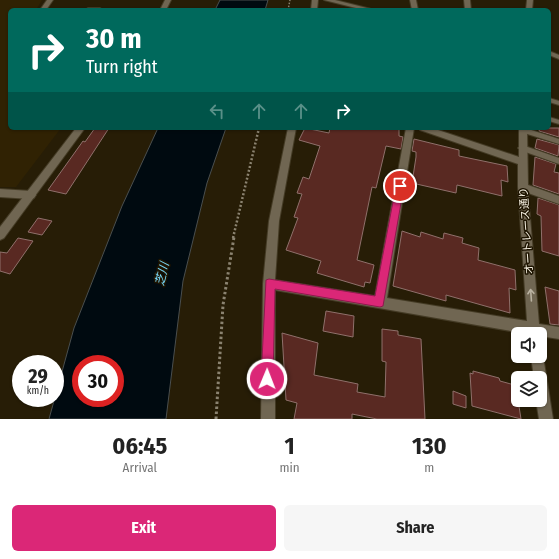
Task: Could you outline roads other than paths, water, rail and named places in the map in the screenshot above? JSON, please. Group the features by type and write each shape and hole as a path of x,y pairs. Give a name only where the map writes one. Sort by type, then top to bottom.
{"street":[{"path":"327,0 363,8"},
{"path":"0,235 80,130"},
{"path":"268,419 269,284 274,221 292,130"},
{"path":"380,302 410,130"},
{"path":"429,130 521,161"},
{"name":"オートレース通り","path":"523,130 521,161 534,327"},
{"path":"523,187 559,200"},
{"path":"0,193 31,195"},
{"path":"269,284 380,302 513,327"},
{"path":"547,332 559,333"},
{"path":"538,363 546,419"}],"lane":[{"path":"526,130 559,142"},
{"path":"522,148 559,161"}],"water":[{"path":"220,0 268,0 266,8 216,8"},
{"name":"芝川","path":"157,130 225,130 207,183 183,281 166,419 49,419 52,407 64,407 64,364 74,328 122,206"}]}
